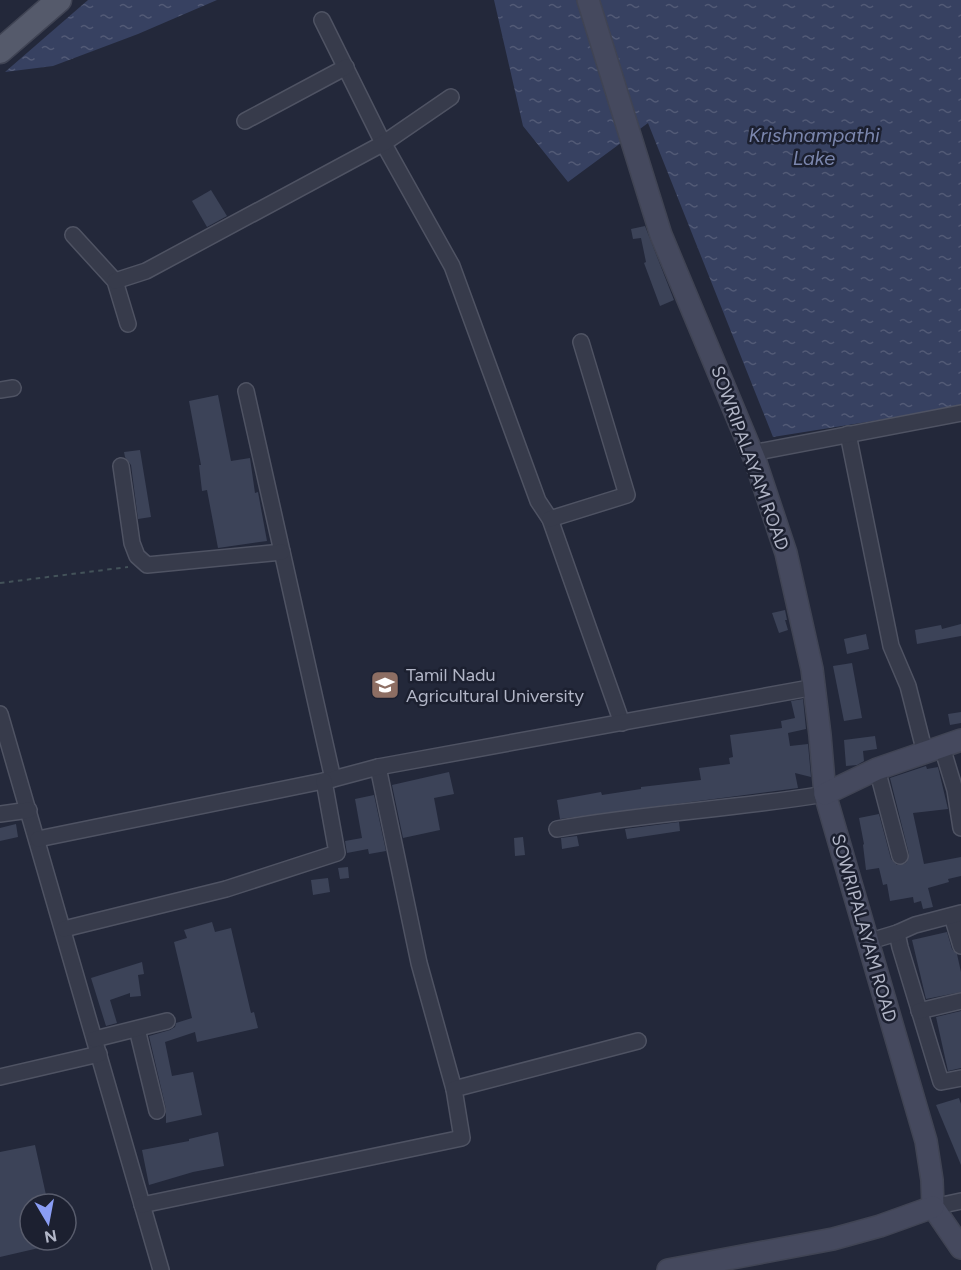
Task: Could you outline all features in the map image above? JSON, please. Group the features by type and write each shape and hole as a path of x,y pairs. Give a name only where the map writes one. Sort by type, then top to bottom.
{"main road":[{"path":"0,51 59,0"}],"street":[{"name":"SOWRIPALAYAM ROAD","path":"588,0 661,235 752,453 786,553 803,621 815,687 825,794 926,1141 932,1180 933,1207"},
{"path":"322,20 384,143 452,266 538,501 550,519 622,723"},
{"path":"245,121 346,67"},
{"path":"115,281 146,271 384,143 451,97"},
{"path":"73,235 115,281 128,324"},
{"path":"550,519 627,495 580,342"},
{"path":"64,929 226,890 337,853 328,780 282,552 246,391"},
{"path":"752,453 961,413"},
{"path":"848,434 891,646 908,686 943,747 955,790 961,828"},
{"path":"121,466 132,543 137,556 147,565 282,552"},
{"path":"38,839 328,780 378,767 815,687"},
{"path":"0,714 161,1270"},
{"path":"557,829 825,794 878,769 943,747"},
{"path":"142,1205 462,1138 454,1089 419,963 378,767"},
{"path":"878,769 900,856"},
{"path":"0,814 29,810"},
{"path":"867,942 915,925 956,914 961,946"},
{"path":"897,933 941,1082 961,1078"},
{"path":"919,1011 961,1001"},
{"path":"0,1077 97,1047 137,1029 167,1021"},
{"path":"137,1029 157,1111"},
{"path":"454,1089 638,1041"},
{"path":"668,1270 833,1239 880,1226 933,1207 961,1201"},
{"path":"933,1207 961,1248"}],"path":[{"path":"0,583 147,565"}],"water":[{"path":"88,0 217,0 138,34 53,66 5,72"},
{"name":"Krishnampathi Lake","path":"494,0 961,0 961,407 773,437 648,123 568,182 523,126"}],"building":[{"path":"211,190 227,216 207,227 192,201"},
{"path":"645,226 674,300 660,306 644,263 646,262 641,238 633,239 631,229"},
{"path":"218,395 231,461 250,458 255,493 258,492 267,541 218,548 207,490 202,491 199,465 201,465 189,401"},
{"path":"140,450 151,517 138,519 131,465 124,452"},
{"path":"785,610 788,630 779,633 772,613"},
{"path":"961,624 961,636 917,644 915,630 941,625 942,629"},
{"path":"866,634 869,649 847,654 844,639"},
{"path":"852,663 862,718 844,721 833,666"},
{"path":"803,699 806,729 788,733 790,746 808,744 811,777 795,773 798,788 560,819 557,800 601,792 602,795 641,789 641,787 701,780 699,768 730,764 729,758 733,757 730,735 782,728 781,721 795,718 791,701"},
{"path":"961,712 961,723 950,725 948,714"},
{"path":"875,736 877,749 863,751 864,761 857,765 846,766 844,740"},
{"path":"926,766 927,769 938,767 948,809 913,813 924,864 961,857 961,876 928,888 933,907 923,909 921,901 914,903 913,897 890,901 887,884 883,885 879,868 866,870 859,818 879,814 891,859 897,865 906,863 909,854 890,778"},
{"path":"449,772 454,794 434,798 440,830 403,838 392,785"},
{"path":"374,795 386,851 369,854 368,849 347,853 345,841 362,838 355,799"},
{"path":"679,822 680,831 627,839 625,829"},
{"path":"16,824 18,837 0,841 0,828"},
{"path":"577,836 579,846 562,849 561,838"},
{"path":"523,837 525,855 515,856 514,838"},
{"path":"348,867 349,878 340,879 338,868"},
{"path":"328,878 330,892 313,895 311,880"},
{"path":"212,922 215,932 231,928 251,1013 254,1012 258,1028 197,1042 195,1032 165,1042 172,1076 193,1072 202,1115 166,1123 166,1109 149,1036 170,1030 175,1027 176,1023 192,1018 174,942 187,938 184,930"},
{"path":"947,932 952,949 957,954 961,972 961,992 926,999 912,940"},
{"path":"142,962 144,974 138,975 141,996 130,997 130,993 110,1000 117,1023 106,1026 91,978"},
{"path":"961,1011 961,1068 948,1071 936,1017"},
{"path":"959,1098 961,1104 961,1165 936,1105"},
{"path":"218,1132 224,1166 149,1185 142,1150 189,1141 189,1139"},
{"path":"35,1145 45,1192 18,1192 18,1252 22,1252 0,1257 0,1152"}],"place":[{"name":"Tamil Nadu Agricultural University","path":"385,685"}]}
